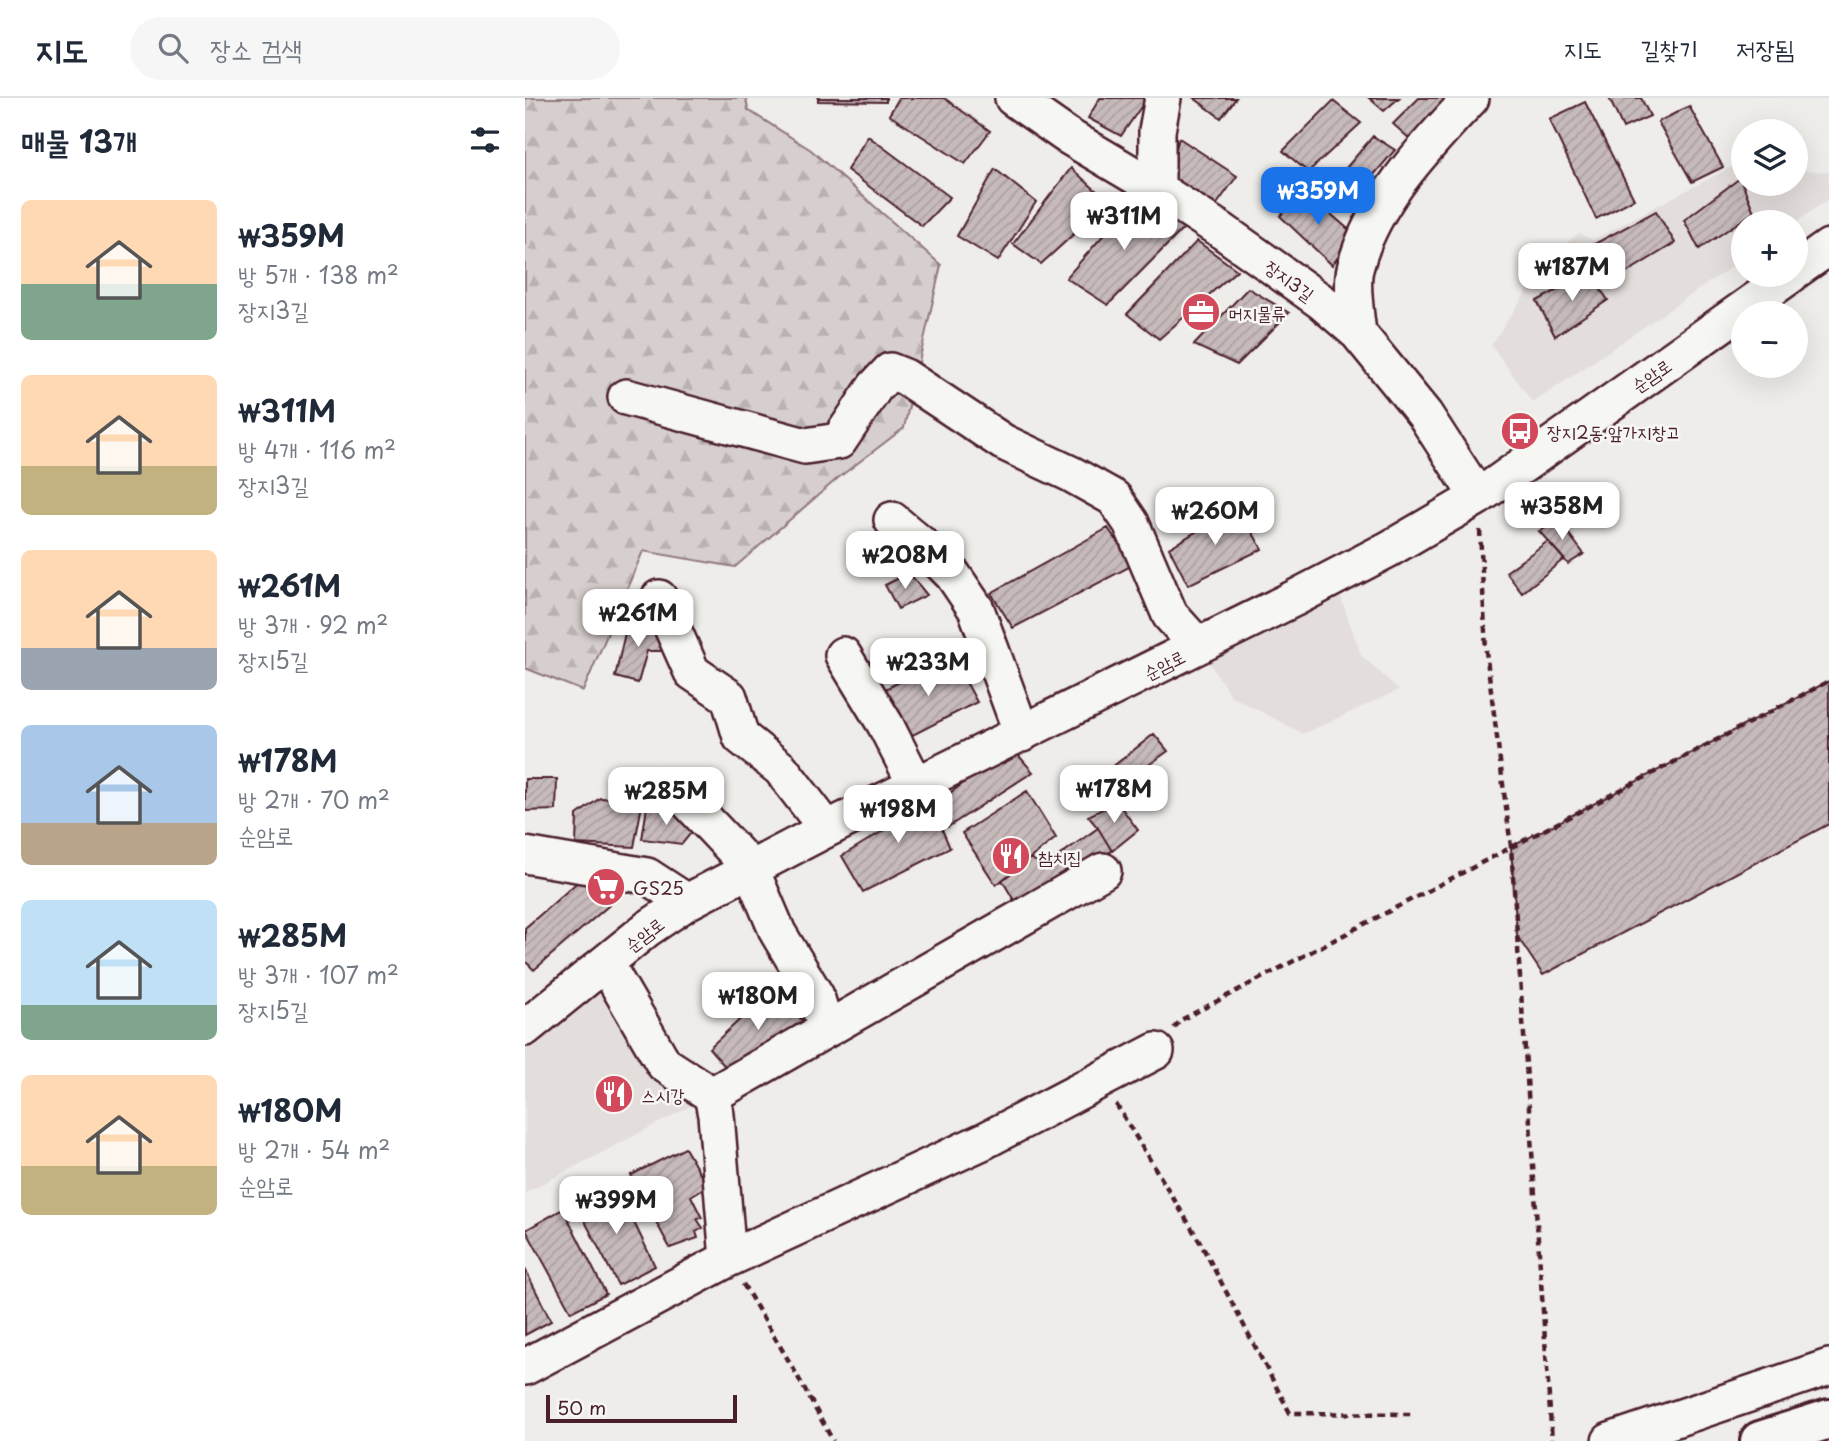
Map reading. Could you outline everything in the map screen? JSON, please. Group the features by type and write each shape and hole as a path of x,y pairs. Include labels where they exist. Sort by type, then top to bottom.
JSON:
{"highway":[{"path":"1760,1441 1829,1419"}],"street":[{"name":"장지3길","path":"1013,98 1066,135 1221,230 1322,303 1357,333 1425,415 1478,497"},
{"path":"1157,189 1157,131 1163,98"},
{"path":"1357,333 1354,271 1370,224 1427,145 1471,98"},
{"path":"1808,262 1829,247"},
{"name":"순암로","path":"525,1028 647,929 687,902 751,867 1389,549 1478,497 1774,287"},
{"path":"626,397 805,446 839,441 875,387 890,371 905,377 1003,442 1114,498 1131,523 1170,615 1198,646"},
{"path":"892,520 953,575 976,608 1022,734"},
{"path":"659,597 692,672 729,697 741,737 781,769 827,829"},
{"path":"843,655 885,724 916,785"},
{"path":"649,785 679,792 751,867 778,933 816,996 826,1029"},
{"path":"525,855 647,876 687,902"},
{"path":"712,1096 1103,871"},
{"path":"606,964 664,1065 712,1096 716,1115 728,1259"},
{"path":"525,1367 728,1259 984,1141 1156,1051"},
{"path":"1610,1441 1829,1367"}],"path":[{"path":"1478,497 1486,651 1511,847 1552,1441"},
{"path":"1156,1051 1181,1020 1829,681"},
{"path":"1101,1080 1200,1242 1290,1413 1411,1414"},
{"path":"728,1259 833,1441"}],"shaded area":[{"path":"1731,167 1731,196 1808,196 1808,171 1829,172 1829,199 1808,214 1808,210 1731,210 1731,267 1533,403 1491,345 1551,255 1579,233 1592,240"},
{"path":"1334,578 1361,655 1399,690 1303,734 1231,696 1198,646"},
{"path":"606,964 712,1095 525,1193 525,1031"}],"green space":[{"path":"525,98 746,98 748,110 811,150 941,265 904,428 838,478 735,567 643,551 583,691 525,668"}],"building":[{"path":"818,98 886,98 886,102 818,101"},
{"path":"899,98 944,98 990,131 965,164 889,115"},
{"path":"1100,98 1147,98 1121,136 1088,118"},
{"path":"1194,98 1236,98 1221,118"},
{"path":"1369,98 1399,98 1384,111"},
{"path":"1419,98 1457,98 1412,141 1393,124"},
{"path":"1609,98 1641,98 1650,116 1623,128"},
{"path":"1333,101 1361,123 1308,172 1283,151"},
{"path":"1585,102 1634,199 1596,219 1549,119"},
{"path":"1689,106 1723,167 1692,182 1658,122"},
{"path":"868,136 950,197 922,226 847,170"},
{"path":"1373,136 1395,150 1345,209 1324,194"},
{"path":"1179,138 1237,176 1215,207 1168,177"},
{"path":"1071,168 1109,202 1041,264 1013,244"},
{"path":"995,169 1036,202 998,261 957,236"},
{"path":"1731,185 1731,196 1747,196 1753,210 1731,210 1731,227 1699,249 1684,220"},
{"path":"1303,190 1355,235 1332,265 1280,216"},
{"path":"1134,200 1186,226 1108,305 1066,278"},
{"path":"1656,211 1675,243 1608,284 1583,250"},
{"path":"1197,241 1237,270 1159,339 1127,314"},
{"path":"1589,273 1608,300 1555,336 1537,301"},
{"path":"1248,288 1289,313 1237,365 1194,345"},
{"path":"1238,507 1262,549 1188,585 1169,548"},
{"path":"1559,521 1584,554 1568,564 1539,531"},
{"path":"1108,528 1133,565 1013,628 991,593"},
{"path":"1548,541 1564,559 1522,593 1506,572"},
{"path":"909,573 927,595 898,609 885,585"},
{"path":"639,621 659,628 666,651 647,651 638,683 615,677 627,624"},
{"path":"952,656 977,702 903,740 879,692"},
{"path":"1829,681 1829,824 1543,975 1517,936 1511,847"},
{"path":"1154,734 1168,751 1109,794 1106,799 1092,783"},
{"path":"1012,748 1033,772 948,827 932,806"},
{"path":"525,779 557,779 556,810 525,811"},
{"path":"1027,791 1056,838 996,885 962,833"},
{"path":"600,798 643,800 634,847 576,844 577,815"},
{"path":"929,799 950,848 863,892 842,856 894,824 892,802"},
{"path":"1117,802 1138,830 1112,851 1088,816"},
{"path":"647,807 672,810 695,828 682,844 642,839"},
{"path":"1098,828 1112,851 1015,902 1002,880 1031,858 1043,867"},
{"path":"589,872 622,894 534,970 525,961 525,928"},
{"path":"772,990 810,1028 729,1071 709,1048"},
{"path":"685,1148 707,1186 691,1196 702,1218 697,1219 703,1228 696,1232 698,1238 670,1248 631,1175"},
{"path":"617,1187 655,1266 618,1285 577,1206"},
{"path":"563,1209 606,1294 571,1312 526,1230"},
{"path":"525,1269 551,1321 525,1335"}],"place":[{"name":"머지물류","path":"1201,312"},
{"name":"장지2동.앞가지창고","path":"1520,431"},
{"name":"참치집","path":"1011,856"},
{"name":"GS25","path":"606,887"},
{"name":"스시강","path":"614,1094"}]}
